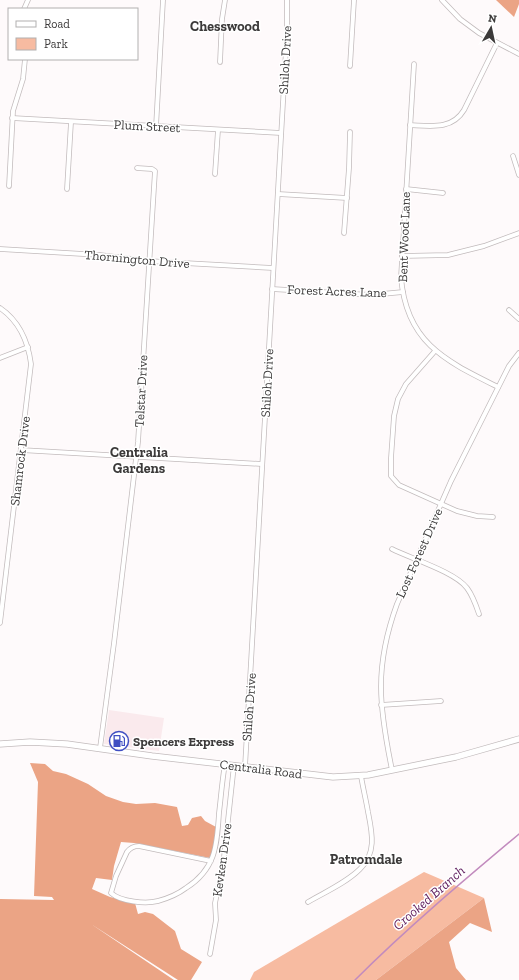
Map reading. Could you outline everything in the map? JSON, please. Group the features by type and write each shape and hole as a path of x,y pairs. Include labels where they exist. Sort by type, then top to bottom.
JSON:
{"main road":[{"name":"Centralia Road","path":"0,744 50,742 319,777 345,777 361,776 456,757 518,739"}],"street":[{"path":"156,126 164,0"},
{"path":"220,62 222,19 226,0"},
{"name":"Shiloh Drive","path":"245,767 278,194 287,0"},
{"path":"350,66 354,0"},
{"path":"442,0 469,26 519,54"},
{"path":"410,125 444,126 458,118 464,110 497,43"},
{"path":"9,186 12,118 23,79 25,60"},
{"name":"Bent Wood Lane","path":"414,64 401,277 405,303 413,322 435,351 456,366 498,387"},
{"name":"Plum Street","path":"12,118 281,133"},
{"path":"67,189 71,122"},
{"path":"215,174 218,130"},
{"path":"344,233 350,132"},
{"path":"513,156 519,174"},
{"name":"Telstar Drive","path":"100,748 114,643 141,402 148,261 155,171 152,169 137,168"},
{"path":"406,189 443,193"},
{"path":"278,194 347,198"},
{"path":"402,256 448,255 484,246 519,232"},
{"name":"Thornington Drive","path":"0,249 100,255 148,261 273,268"},
{"name":"Forest Acres Lane","path":"272,289 371,295 403,292"},
{"name":"Shamrock Drive","path":"0,308 21,331 28,347 31,364 0,623"},
{"path":"509,310 519,319"},
{"path":"0,358 28,347"},
{"path":"435,351 406,384 398,399 394,416 390,472 396,483 441,504 467,514 493,517"},
{"name":"Lost Forest Drive","path":"392,770 381,705 381,665 386,636 397,604 450,481 509,366 519,353"},
{"path":"21,450 262,464"},
{"path":"392,549 445,573 461,582 471,593 479,614"},
{"path":"381,705 441,701"},
{"path":"211,861 135,846 127,852 116,876 111,893 116,896 139,902 154,902 163,900 180,892 202,875 211,861 218,841 221,788 225,764"},
{"name":"Kevken Drive","path":"210,954 216,920 215,903 223,866 234,766"},
{"path":"308,902 356,873 365,864 371,853 372,833 361,776"}],"shaded area":[{"path":"496,0 519,0 514,17"},
{"path":"109,710 164,718 159,751 104,744"},
{"path":"30,763 45,764 53,771 66,774 88,784 106,796 123,802 136,804 155,803 177,807 182,826 188,825 192,818 201,816 205,821 216,827 214,847 210,858 134,843 121,842 114,866 112,880 96,878 92,889 110,897 135,903 138,914 145,912 153,914 175,931 181,949 202,962 191,980 178,980 91,924 174,980 0,980 0,899 54,900 52,897 34,896 38,782"},
{"path":"484,898 492,932 470,923 449,942 456,968 466,980 376,980"}],"green space":[{"path":"424,872 484,898 376,980 250,980 254,972"}],"waterway":[{"name":"Crooked Branch","path":"355,980 415,923 519,834"}],"place":[{"name":"Spencers Express","path":"119,741"}],"district":[{"name":"Chesswood","path":"225,26"},
{"name":"Centralia Gardens","path":"139,460"},
{"name":"Patromdale","path":"366,859"}]}
